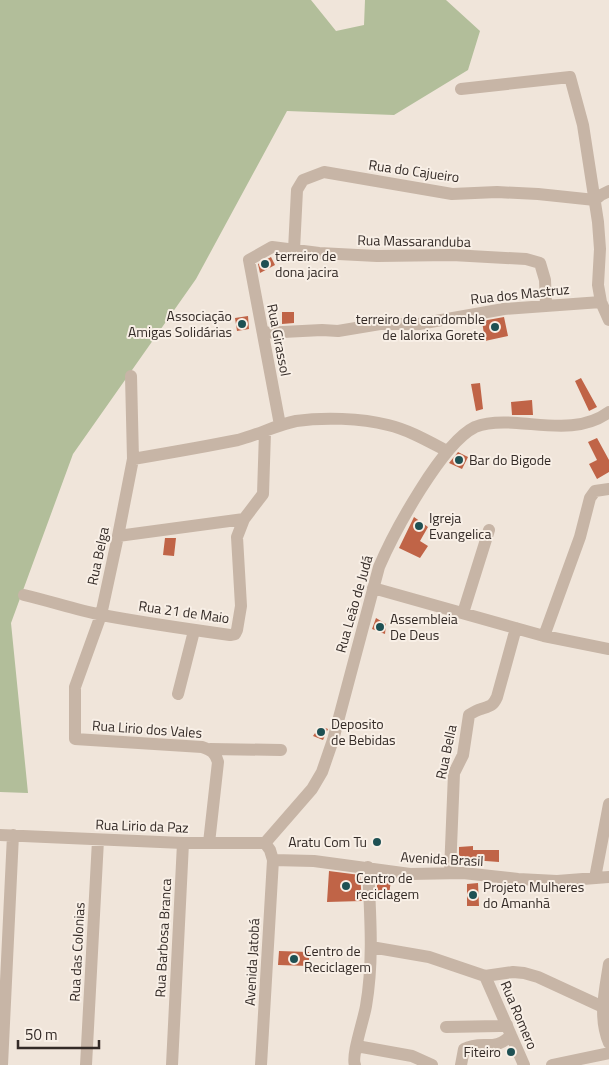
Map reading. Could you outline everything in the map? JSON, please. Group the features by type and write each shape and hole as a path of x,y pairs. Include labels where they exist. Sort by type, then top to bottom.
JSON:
{"street":[{"path":"461,89 570,77 583,125 595,200 600,249 598,285 601,302 609,320"},
{"name":"Rua do Cajueiro","path":"294,250 297,190 303,180 324,172 452,194 498,192 595,200"},
{"path":"595,200 609,191"},
{"name":"Rua Massaranduba","path":"249,260 272,246 319,253 367,256 452,255 526,259 540,263 545,280 546,306"},
{"name":"Rua Girassol","path":"249,260 280,425"},
{"name":"Rua dos Mastruz","path":"264,333 338,331 380,324 418,324 478,313 601,302"},
{"name":"Rua Belga","path":"75,739 75,687 101,615 133,459 131,376"},
{"name":"Rua Leão de Judá","path":"265,843 297,808 322,772 333,740 373,588 387,548 406,514 447,451 462,435 476,426 500,423 555,427 575,425 592,421 609,412"},
{"path":"133,459 239,439 265,432 280,425 322,419 387,424 447,451"},
{"path":"118,536 244,518 263,494 265,432"},
{"path":"544,636 580,537 590,498 595,491 609,489"},
{"name":"Rua 21 de Maio","path":"24,595 101,615 194,631 235,634 241,606 237,537 244,518"},
{"path":"463,613 489,530"},
{"path":"373,588 544,636 609,649"},
{"name":"Rua Bella","path":"450,872 454,774 463,755 469,715 480,709 488,709 498,697 516,628"},
{"path":"178,694 194,631"},
{"name":"Rua Lirio dos Vales","path":"75,739 210,749 215,754 218,762 208,843"},
{"path":"210,749 281,750"},
{"path":"595,878 609,804"},
{"path":"2,1065 6,835"},
{"name":"Rua Lirio da Paz","path":"6,835 183,843 265,843"},
{"name":"Rua das Colonias","path":"86,1065 98,840"},
{"name":"Rua Barbosa Branca","path":"172,1065 183,843"},
{"path":"265,843 270,850 273,860"},
{"name":"Avenida Brasil","path":"273,860 314,861 410,874 450,872 518,880 609,877"},
{"name":"Avenida Jatobá","path":"261,1065 273,860"},
{"path":"355,1065 353,1057 362,1028 369,989 371,947 368,868"},
{"path":"371,947 429,958 486,976 513,972 524,973 538,977 603,1006"},
{"path":"609,964 603,1006 603,1022 609,1043"},
{"name":"Rua Romero","path":"486,976 524,1065"},
{"path":"446,1027 499,1026 509,1030 503,1043 490,1046 471,1045 464,1049 461,1065"},
{"path":"357,1044 362,1047 412,1056 432,1065"},
{"path":"552,1065 609,1053"}],"green space":[{"path":"0,0 311,0 336,31 364,25 365,0 446,0 480,31 468,70 394,115 287,111 196,279 73,454 11,623 28,793 0,792"}],"building":[{"name":"terreiro de dona jacira","path":"271,257 275,265 260,273 258,264"},
{"path":"282,312 294,312 294,323 282,324"},
{"name":"Associação Amigas Solidárias","path":"248,316 249,329 237,331 235,318"},
{"name":"terreiro de candomble de Ialorixa Gorete","path":"504,317 508,336 485,341 482,321"},
{"path":"581,378 597,407 589,411 575,381"},
{"path":"480,383 483,409 476,411 471,384"},
{"path":"532,400 533,415 512,415 511,402"},
{"path":"597,438 609,460 609,472 597,479 589,464 597,460 588,442"},
{"name":"Bar do Bigode","path":"458,452 468,457 462,469 449,463"},
{"path":"414,517 428,527 420,541 428,546 420,558 399,548"},
{"path":"165,538 176,538 174,556 163,555"},
{"name":"Assembleia De Deus","path":"376,618 386,624 385,634 372,629"},
{"name":"Deposito de Bebidas","path":"320,726 328,729 323,740 313,736"},
{"path":"473,846 473,850 499,850 499,862 459,859 459,847"},
{"name":"Centro de reciclagem","path":"329,871 360,875 362,901 327,902"},
{"path":"377,878 391,880 389,895 377,894"},
{"name":"Projeto Mulheres do Amanhã","path":"478,883 479,906 467,906 467,884"},
{"name":"Centro de Reciclagem","path":"279,951 309,952 309,966 278,965"}],"place":[{"name":"terreiro de dona jacira","path":"265,264"},
{"name":"Associação Amigas Solidárias","path":"242,324"},
{"name":"terreiro de candomble de Ialorixa Gorete","path":"495,327"},
{"name":"Bar do Bigode","path":"459,460"},
{"name":"Igreja Evangelica","path":"419,526"},
{"name":"Assembleia De Deus","path":"380,627"},
{"name":"Deposito de Bebidas","path":"321,732"},
{"name":"Aratu Com Tu","path":"377,842"},
{"name":"Centro de reciclagem","path":"346,886"},
{"name":"Projeto Mulheres do Amanhã","path":"473,895"},
{"name":"Centro de Reciclagem","path":"294,959"},
{"name":"Fiteiro","path":"511,1052"}]}
